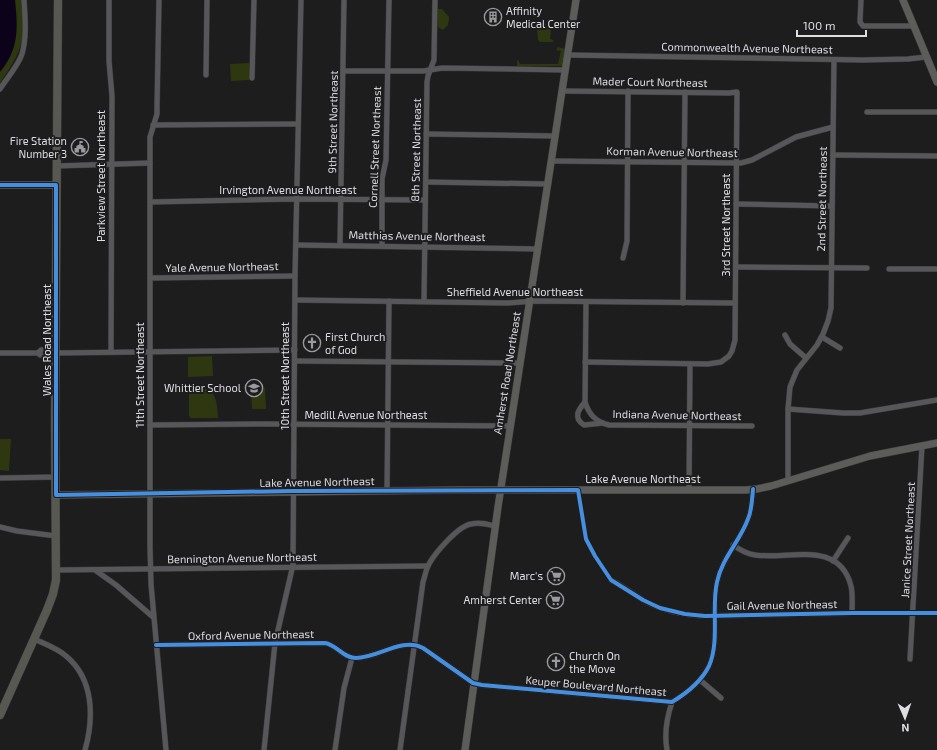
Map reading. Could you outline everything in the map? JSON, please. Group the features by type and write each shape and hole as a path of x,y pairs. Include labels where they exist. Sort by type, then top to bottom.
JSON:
{"main road":[{"name":"Wales Road Northeast","path":"0,714 53,594 56,570 56,166 58,0"}],"street":[{"path":"0,88 22,54 25,32 24,0"},
{"name":"Parkview Street Northeast","path":"109,0 109,61 112,96 111,352"},
{"name":"11th Street Northeast","path":"159,0 157,108 150,137 150,569 166,750"},
{"path":"206,75 207,0"},
{"path":"252,78 254,0"},
{"name":"10th Street Northeast","path":"264,750 275,643 293,567 295,276 300,0"},
{"name":"9th Street Northeast","path":"340,245 344,0"},
{"name":"Cornell Street Northeast","path":"382,246 382,173 386,160 389,0"},
{"name":"8th Street Northeast","path":"424,301 427,82 434,60 434,0"},
{"name":"Amherst Road Northeast","path":"464,750 500,490 576,0"},
{"path":"861,0 860,22 863,26 913,26"},
{"path":"904,0 913,26 937,82"},
{"name":"Commonwealth Avenue Northeast","path":"568,55 834,60 875,60 926,57"},
{"name":"2nd Street Northeast","path":"788,480 789,393 792,382 798,370 822,338 830,314 834,60"},
{"path":"344,71 424,71 442,68 566,70"},
{"name":"Mader Court Northeast","path":"562,91 737,92"},
{"path":"623,258 627,241 628,91"},
{"path":"683,303 684,92"},
{"name":"3rd Street Northeast","path":"585,362 716,363 724,360 732,350 735,334 737,92"},
{"path":"867,112 937,112"},
{"path":"153,125 298,124"},
{"name":"Korman Avenue Northeast","path":"552,160 736,163 752,160 796,137 833,127"},
{"path":"426,134 556,136"},
{"path":"833,155 937,156"},
{"path":"56,166 150,163"},
{"path":"426,182 548,184"},
{"path":"0,185 56,185"},
{"name":"Irvington Avenue Northeast","path":"150,202 296,199 426,200"},
{"path":"736,204 832,206"},
{"name":"Matthias Avenue Northeast","path":"296,245 538,248"},
{"path":"736,267 867,268"},
{"path":"889,269 937,269"},
{"name":"Yale Avenue Northeast","path":"150,278 295,276"},
{"name":"Sheffield Avenue Northeast","path":"295,300 490,303 530,301 735,303"},
{"path":"387,491 389,301"},
{"path":"585,402 586,302"},
{"path":"785,335 790,344 806,358"},
{"path":"822,338 840,348"},
{"path":"0,353 38,353 41,350 56,353 295,350"},
{"path":"295,361 520,363"},
{"path":"689,490 690,364"},
{"path":"788,409 860,413 937,400"},
{"name":"Indiana Avenue Northeast","path":"603,423 587,426 580,423 577,414 579,409 585,402 592,417 609,425 752,426"},
{"name":"Medill Avenue Northeast","path":"150,425 388,424 510,426"},
{"name":"Lake Avenue Northeast","path":"56,495 294,491 753,489 870,456 937,443"},
{"name":"Janice Street Northeast","path":"910,659 914,613 922,446"},
{"path":"0,478 56,477"},
{"name":"Keuper Boulevard Northeast","path":"474,682 482,685 672,702 700,680 707,670 711,660 714,641 716,588 719,573 750,516 753,489"},
{"path":"400,750 423,582 428,566 433,557 457,532 466,525 482,523 495,526"},
{"path":"0,527 17,531 56,536"},
{"path":"833,561 848,538"},
{"path":"733,546 743,552 756,555 813,554 823,556 833,561 841,568 850,583 852,593 852,613"},
{"name":"Bennington Avenue Northeast","path":"56,570 428,566"},
{"path":"95,570 116,584 154,617"},
{"name":"Gail Avenue Northeast","path":"611,580 643,600 660,608 685,614 714,616 937,613"},
{"path":"34,639 56,649 67,657 77,667 82,676 88,690 90,713 85,750"},
{"name":"Oxford Avenue Northeast","path":"156,645 275,643 329,644 333,645 352,658"},
{"path":"335,750 344,688 352,658 361,657 404,645 414,645 423,648 474,682"},
{"path":"700,680 721,698"},
{"path":"667,750 667,721 672,702"}],"green space":[{"path":"0,0 21,0 23,29 22,40 17,54 0,83"},
{"path":"438,9 442,9 449,17 448,25 443,30 438,26"},
{"path":"544,24 555,27 554,30 551,30 550,39 553,40 553,42 540,42 538,40 537,29 540,25"},
{"path":"558,47 565,49 562,66 517,66 518,60 520,64 558,64 561,51 556,50"},
{"path":"249,63 249,80 231,81 230,64"},
{"path":"212,356 213,376 188,377 188,357"},
{"path":"189,387 204,388 209,390 217,403 218,418 191,418 189,416"},
{"path":"251,388 265,388 266,409 252,409"},
{"path":"0,439 11,439 9,471 0,470"}],"shaded area":[{"path":"0,0 15,0 17,29 11,55 0,72"}],"cycle path":[{"path":"0,185 56,185 56,495 293,491 578,490 586,539 611,580 643,600 660,608 685,614 705,616 937,613"},
{"path":"156,645 325,643 333,646 347,656 356,658 373,655 398,646 415,645 423,648 473,683 482,685 672,702 693,687 706,672 709,666 714,646 715,592 719,573 745,527 751,508 753,489"}],"place":[{"name":"Affinity Medical Center","path":"493,17"},
{"name":"Fire Station Number 3","path":"80,147"},
{"name":"First Church of God","path":"312,343"},
{"name":"Whittier School","path":"254,388"},
{"name":"Marc's","path":"556,576"},
{"name":"Amherst Center","path":"555,600"},
{"name":"Church On the Move","path":"556,662"}]}
